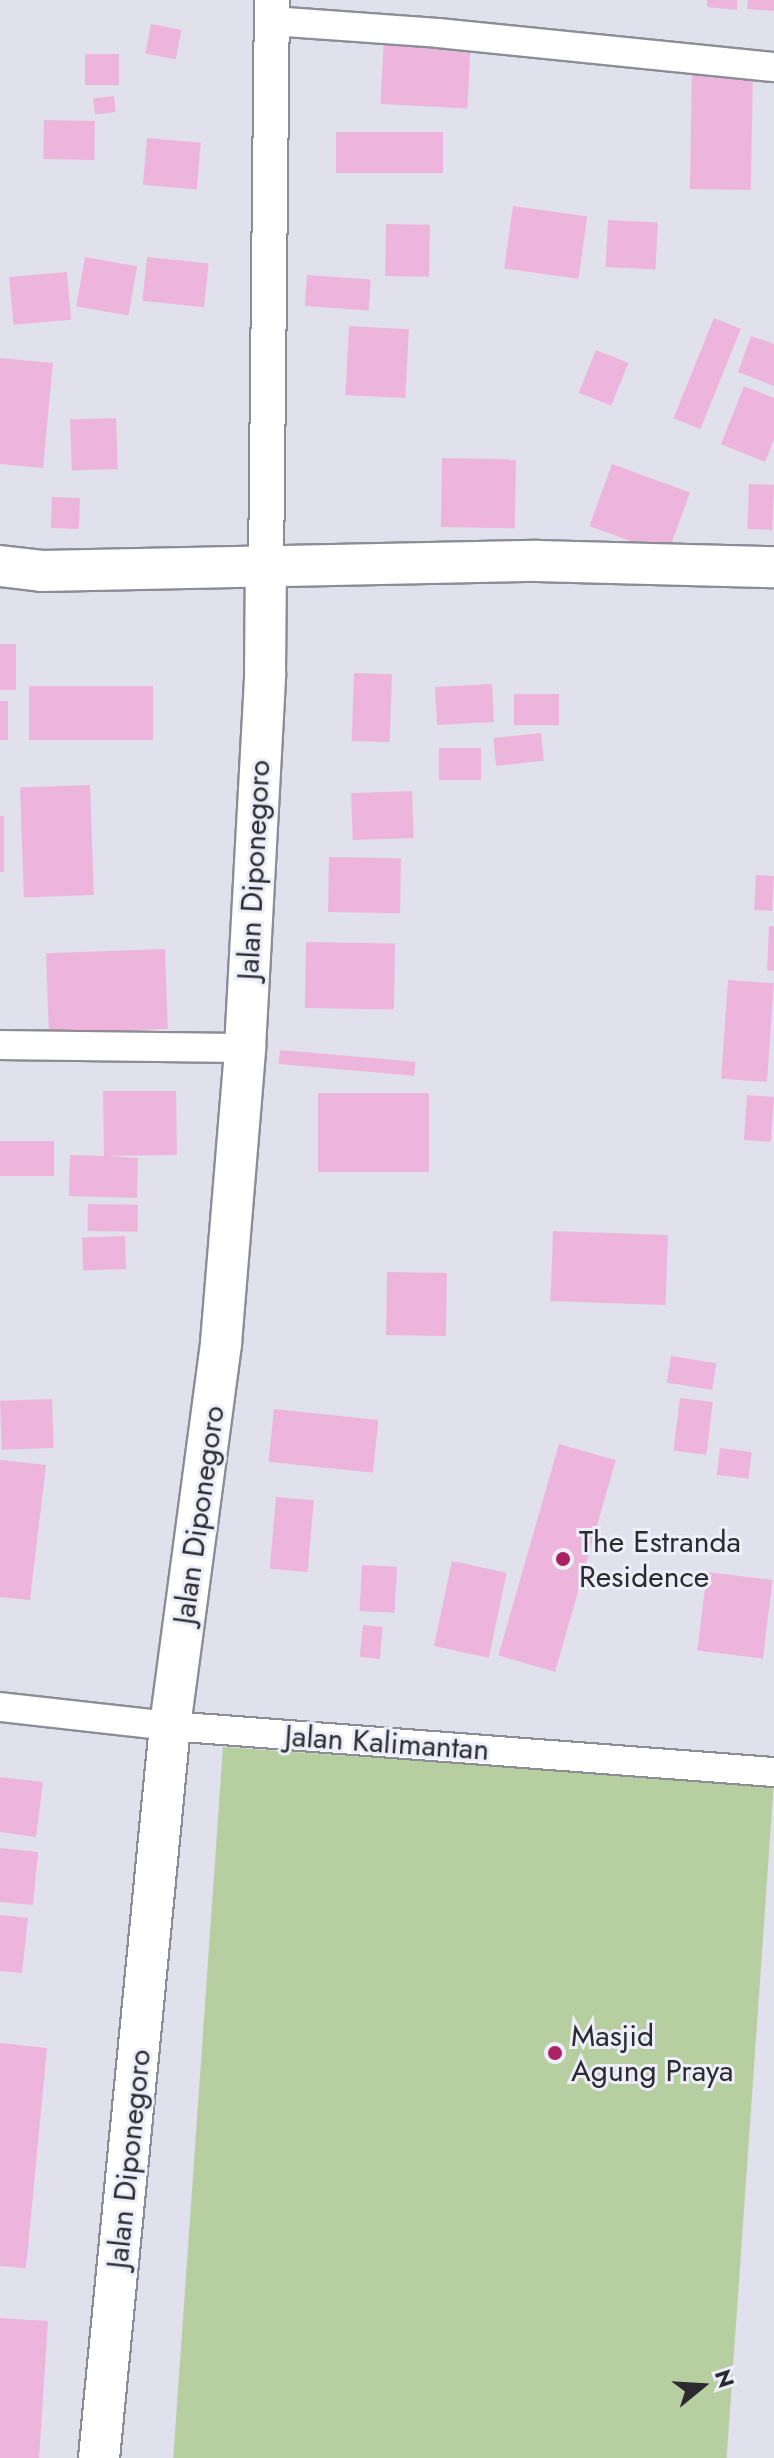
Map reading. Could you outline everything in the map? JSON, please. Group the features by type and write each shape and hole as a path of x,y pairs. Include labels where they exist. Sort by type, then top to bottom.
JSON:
{"main road":[{"path":"0,566 42,571 266,569 537,561 774,567"},
{"name":"Jalan Diponegoro","path":"99,2458 170,1726 221,1343 245,1048 265,674 266,569"}],"street":[{"path":"266,569 272,10 438,33 774,67"},
{"path":"0,1045 245,1048"},
{"name":"Jalan Kalimantan","path":"0,1707 170,1726 774,1772"}],"green space":[{"path":"223,1747 774,1786 727,2458 173,2458"}],"building":[{"path":"707,0 737,0 737,10 707,7"},
{"path":"748,0 774,0 774,11 747,9"},
{"path":"151,24 181,30 176,59 145,53"},
{"path":"384,36 471,41 467,108 380,104"},
{"path":"85,54 119,54 119,85 85,85"},
{"path":"692,66 753,67 751,190 690,189"},
{"path":"114,96 116,112 95,114 93,99"},
{"path":"44,120 95,121 94,160 43,159"},
{"path":"336,132 443,132 443,173 336,173"},
{"path":"147,138 201,143 197,190 143,185"},
{"path":"513,206 587,216 579,279 504,268"},
{"path":"608,220 658,223 655,270 606,267"},
{"path":"386,224 430,225 429,277 385,276"},
{"path":"85,257 137,266 129,315 76,306"},
{"path":"147,257 209,263 204,307 142,301"},
{"path":"67,272 71,320 13,325 9,277"},
{"path":"307,275 371,279 369,310 305,306"},
{"path":"714,318 741,329 700,429 674,418"},
{"path":"349,326 409,329 405,398 345,395"},
{"path":"751,336 774,344 774,386 738,372"},
{"path":"596,350 628,363 611,406 579,393"},
{"path":"0,358 53,363 43,468 0,464"},
{"path":"744,386 774,398 774,439 765,462 721,444"},
{"path":"116,418 118,469 72,471 70,420"},
{"path":"442,458 516,459 515,528 441,527"},
{"path":"612,464 690,492 667,554 589,526"},
{"path":"749,484 774,485 772,530 747,529"},
{"path":"52,497 80,498 79,529 51,528"},
{"path":"0,644 16,644 16,690 0,690"},
{"path":"354,673 392,674 390,742 352,741"},
{"path":"492,684 494,722 437,725 435,687"},
{"path":"29,686 153,686 153,740 29,740"},
{"path":"514,694 559,694 559,725 514,725"},
{"path":"0,701 8,701 8,740 0,740"},
{"path":"541,733 544,761 496,766 493,738"},
{"path":"439,748 481,748 481,780 439,780"},
{"path":"90,785 94,895 24,897 20,787"},
{"path":"412,791 414,838 353,840 351,793"},
{"path":"0,816 4,816 4,872 0,872"},
{"path":"329,857 401,858 400,913 328,912"},
{"path":"756,875 774,876 772,911 754,910"},
{"path":"769,926 774,926 774,971 767,970"},
{"path":"306,942 395,944 394,1010 305,1008"},
{"path":"165,949 168,1029 49,1033 46,953"},
{"path":"728,980 774,983 767,1082 721,1079"},
{"path":"280,1050 415,1062 414,1076 279,1064"},
{"path":"103,1091 176,1091 177,1155 107,1156 138,1158 137,1198 69,1196 70,1155 104,1156"},
{"path":"318,1093 429,1093 429,1172 318,1172"},
{"path":"747,1095 774,1097 771,1142 744,1140"},
{"path":"0,1141 54,1141 54,1176 0,1176"},
{"path":"88,1204 138,1205 138,1232 88,1231"},
{"path":"553,1231 668,1235 665,1305 551,1301"},
{"path":"125,1236 126,1269 83,1270 82,1238"},
{"path":"387,1272 447,1273 446,1336 386,1335"},
{"path":"671,1356 716,1363 712,1390 667,1383"},
{"path":"680,1398 713,1402 706,1455 674,1451"},
{"path":"52,1399 54,1448 2,1450 0,1401"},
{"path":"274,1409 378,1420 373,1473 268,1462"},
{"name":"The Estranda Residence","path":"559,1444 616,1460 555,1672 498,1655"},
{"path":"720,1448 752,1452 748,1479 717,1475"},
{"path":"0,1460 46,1465 30,1600 0,1597"},
{"path":"276,1497 314,1500 308,1572 270,1569"},
{"path":"452,1561 507,1573 489,1658 434,1646"},
{"path":"362,1565 397,1567 395,1613 360,1611"},
{"path":"707,1572 773,1580 763,1658 697,1650"},
{"path":"363,1625 383,1627 380,1659 360,1657"},
{"path":"0,1777 43,1782 36,1837 0,1832"},
{"path":"0,1848 38,1852 33,1905 0,1902"},
{"path":"0,1915 28,1918 22,1973 0,1971"},
{"path":"0,2043 47,2048 26,2268 0,2266"},
{"path":"0,2318 48,2321 39,2458 0,2458"}],"place":[{"name":"The Estranda Residence","path":"563,1559"},
{"name":"Masjid Agung Praya","path":"555,2053"}]}
